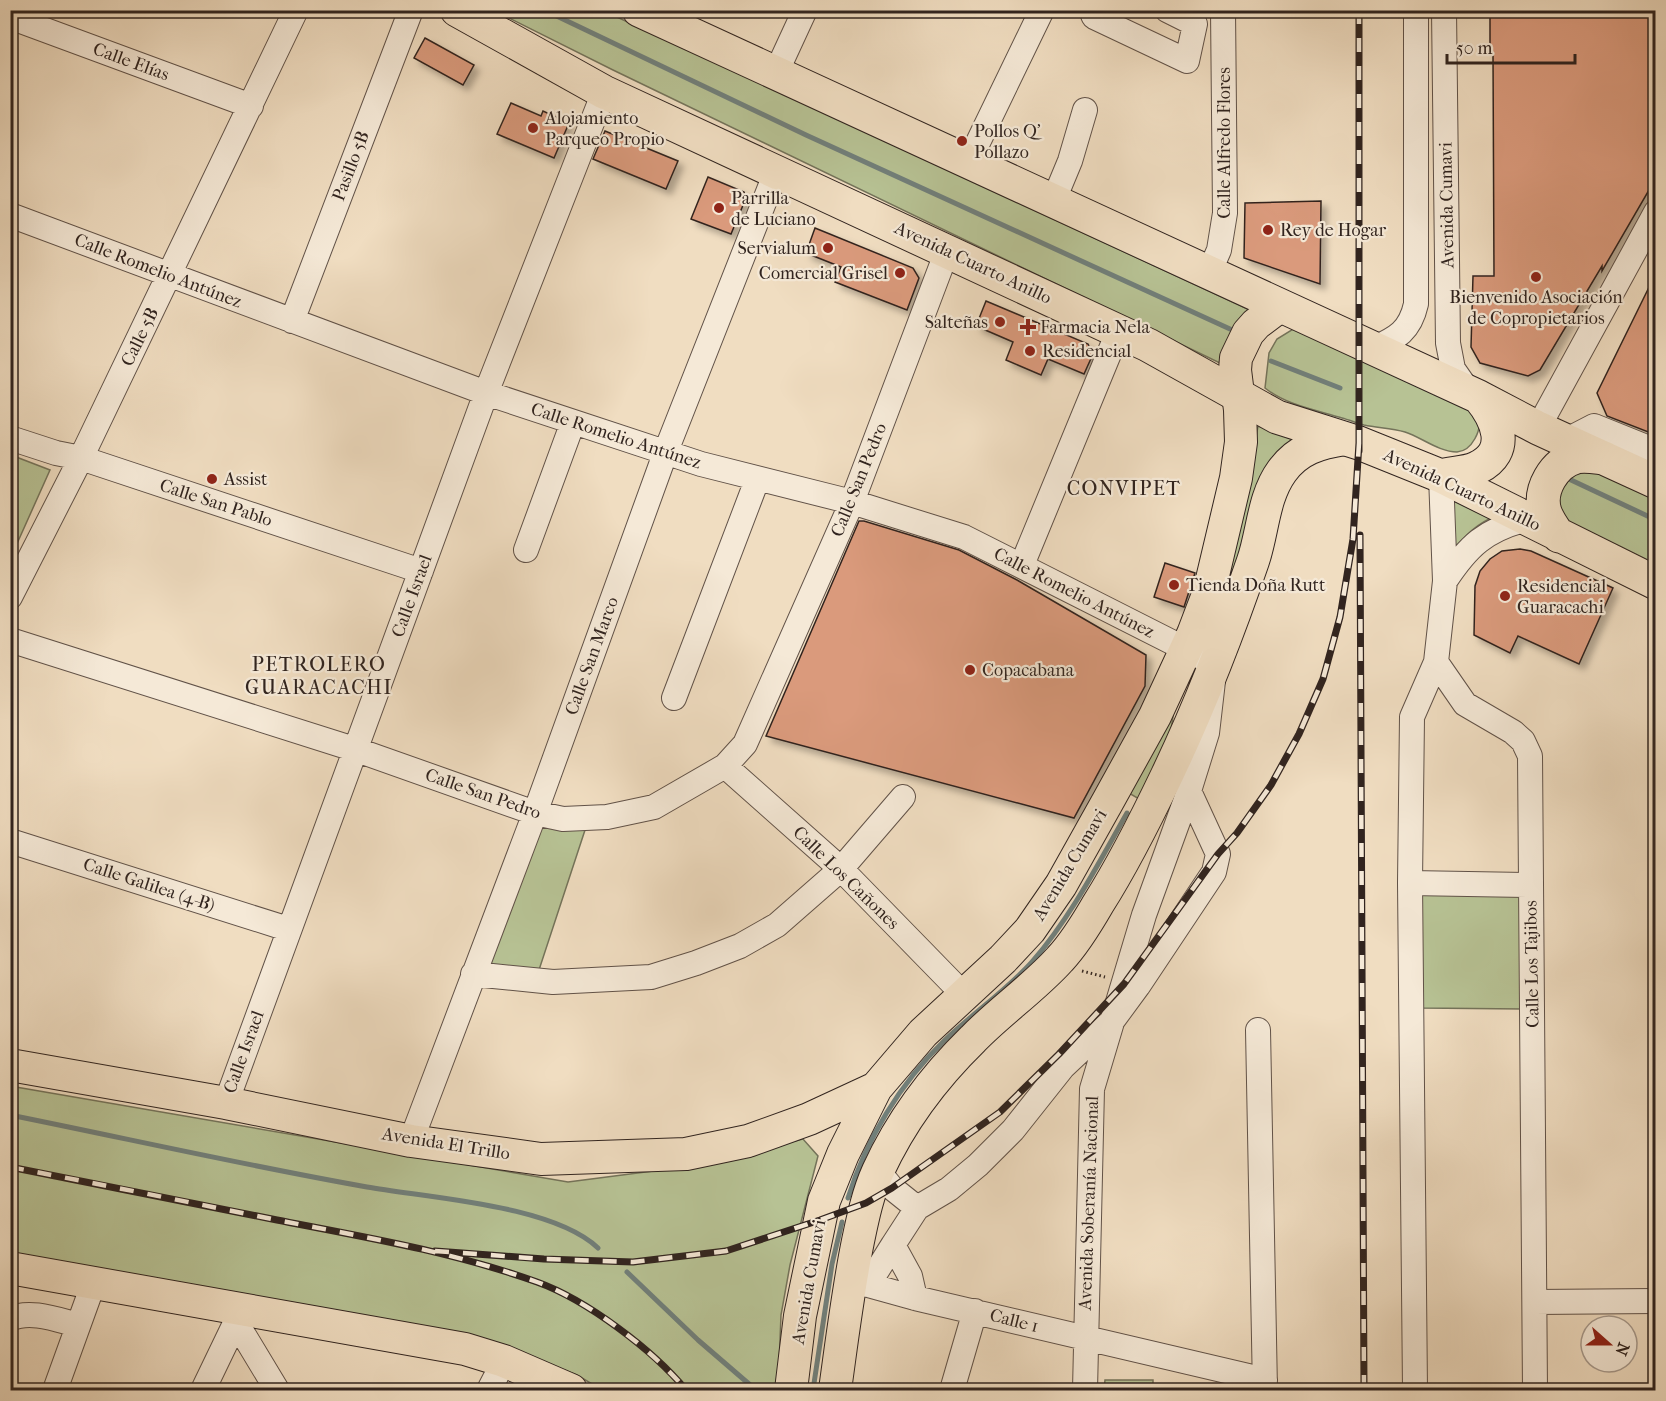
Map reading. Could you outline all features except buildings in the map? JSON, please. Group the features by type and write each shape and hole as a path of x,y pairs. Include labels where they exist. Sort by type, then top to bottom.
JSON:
{"highway":[{"name":"Avenida Cuarto Anillo","path":"457,10 604,92 1172,357 1277,417 1359,443 1441,476 1656,583"},
{"path":"639,10 775,75 1475,395 1656,482"},
{"path":"1441,476 1479,467 1491,457 1495,450 1498,440 1497,423 1475,395"},
{"path":"1559,536 1550,523 1543,504 1544,491 1549,479 1556,470 1574,458 1585,456 1604,458"}],"main road":[{"name":"Avenida Cumavi","path":"791,1390 802,1305 824,1201 843,1154 876,1089 923,1033 1003,959 1030,930 1061,885 1108,801 1155,716 1185,651 1209,592 1236,478 1241,442 1236,358 1240,345 1256,324 1280,306"},
{"path":"835,1390 859,1283 866,1203 878,1171 904,1121 932,1083 972,1039 1054,964 1088,921 1119,871 1142,825 1178,784 1190,726 1254,557 1275,482 1287,465 1302,451 1326,442 1345,439"},
{"path":"1108,801 1120,801 1131,806 1138,814 1142,825"},
{"name":"Avenida El Trillo","path":"10,1065 226,1103 411,1141 541,1159 686,1154 748,1141 809,1119 876,1089"},
{"path":"10,1268 94,1282 239,1316 465,1349 504,1361 571,1390"}],"street":[{"name":"Calle 5B","path":"10,597 81,458 296,10"},
{"name":"Pasillo 5B","path":"292,321 411,10"},
{"path":"775,75 805,10"},
{"path":"968,163 1042,10"},
{"path":"1094,10 1095,17 1185,62 1188,60 1192,45 1195,24 1167,10"},
{"name":"Calle Alfredo Flores","path":"1209,273 1219,250 1225,213 1223,10"},
{"name":"Avenida Cumavi","path":"1373,349 1400,335 1406,328 1414,312 1417,292 1414,162 1416,10"},
{"name":"Avenida Cumavi","path":"1444,10 1448,343 1453,369 1459,380 1475,395"},
{"name":"Calle Elías","path":"10,17 250,106"},
{"path":"1192,45 1224,58"},
{"name":"Calle Israel","path":"226,1103 486,393 604,92"},
{"path":"1053,202 1070,161 1085,110"},
{"path":"1414,162 1418,167 1430,172 1443,167 1446,161"},
{"name":"Calle San Marco","path":"411,1141 535,813 666,451 776,172"},
{"path":"1553,434 1625,266 1656,212"},
{"name":"Calle Romelio Antúnez","path":"10,215 486,393 701,464 757,480 852,502 964,537 1185,651 1215,664"},
{"path":"1625,266 1656,237"},
{"name":"Calle San Pedro","path":"10,640 357,750 535,813 563,819 607,817 654,807 725,766 745,744 852,502 947,251"},
{"path":"1022,565 1118,332"},
{"path":"526,550 573,422"},
{"path":"1553,434 1594,426 1656,451"},
{"name":"Calle San Pablo","path":"10,438 56,453 81,458 421,571"},
{"path":"1415,1390 1410,884 1412,717 1436,662 1444,581 1441,476"},
{"path":"674,698 757,480"},
{"path":"1444,581 1460,557 1474,544 1498,528 1527,519"},
{"name":"Calle Los Tajibos","path":"1436,662 1465,704 1513,732 1523,741 1530,756 1535,1390"},
{"name":"Calle Los Cañones","path":"725,766 841,869 963,994"},
{"path":"859,1283 893,1245 917,1208 949,1189 978,1165 1013,1130 1063,1067 1113,1020 1214,872 1218,854 1178,784"},
{"name":"Avenida Soberanía Nacional","path":"1085,1390 1092,1089 1144,915 1178,784"},
{"path":"473,974 553,982 651,977 740,946 777,925 841,869 903,797"},
{"name":"Calle Galilea (4-B)","path":"10,841 288,929"},
{"path":"1410,884 1530,885"},
{"path":"1258,1030 1265,1385"},
{"path":"878,1171 892,1188 917,1208"},
{"path":"893,1245 910,1276 915,1298"},
{"path":"55,1390 94,1282"},
{"name":"Calle 1","path":"859,1283 1265,1385"},
{"path":"1535,1302 1656,1301"},
{"path":"952,1390 975,1311"},
{"path":"10,1319 18,1315 36,1316 78,1325"},
{"path":"203,1390 239,1316"},
{"path":"239,1316 277,1390"},
{"path":"489,1390 504,1361"}],"path":[{"path":"1054,964 1090,972 1124,984"}],"green space":[{"path":"495,11 604,11 1252,311 1224,365"},
{"path":"1298,326 1473,409 1478,415 1479,427 1472,444 1462,451 1450,451 1405,432 1364,425 1302,406 1273,394 1265,388 1269,353 1277,339"},
{"path":"1258,426 1301,443 1214,618 1249,477"},
{"path":"11,455 50,470 11,557"},
{"path":"1599,466 1655,493 1655,567 1558,517 1555,493 1574,468"},
{"path":"1451,492 1500,514 1472,531 1449,555"},
{"path":"1174,710 1166,762 1146,803 1127,792"},
{"path":"587,824 538,973 490,966 534,833 543,826"},
{"path":"1422,889 1524,890 1523,1009 1421,1008"},
{"path":"10,1086 568,1182 692,1166 803,1139 818,1156 790,1265 781,1315 778,1390 602,1390 577,1375 504,1347 11,1261"},
{"path":"1105,1380 1153,1380 1153,1390 1104,1390"}],"waterway":[{"path":"544,10 806,135 1230,329"},
{"path":"1271,361 1340,388"},
{"path":"1571,480 1656,520"},
{"path":"848,1198 864,1155 899,1094 928,1057 1012,982 1046,945 1083,890 1127,813"},
{"path":"10,1115 322,1179 521,1213 578,1233 598,1248"},
{"path":"813,1390 832,1264 842,1222"},
{"path":"627,1272 698,1340 756,1390"}],"railway":[{"path":"1359,10 1359,451"},
{"path":"435,1251 544,1259 633,1262 726,1251 866,1203 892,1188 1000,1112 1059,1054 1124,984 1271,785 1299,734 1323,679 1340,617 1353,539 1359,443"},
{"path":"1360,535 1364,1390"},
{"path":"10,1167 376,1239 505,1271 556,1290 597,1314 638,1343 686,1390"}],"place":[{"name":"Alojamiento Parqueo Propio","path":"533,128"},
{"name":"Pollos Q' Pollazo","path":"962,141"},
{"name":"Parrilla de Luciano","path":"719,208"},
{"name":"Rey de Hogar","path":"1268,230"},
{"name":"Servialum","path":"828,248"},
{"name":"Comercial Grisel","path":"900,273"},
{"name":"Bienvenido Asociación de Copropietarios","path":"1536,277"},
{"name":"Salteñas","path":"1000,322"},
{"name":"Farmacia Nela","path":"1028,327"},
{"name":"Residencial","path":"1030,351"},
{"name":"Assist","path":"212,479"},
{"name":"Tienda Doña Rutt","path":"1174,585"},
{"name":"Residencial Guaracachi","path":"1505,596"},
{"name":"Copacabana","path":"970,670"}],"district":[{"name":"CONVIPET","path":"1124,488"},
{"name":"PETROLERO GUARACACHI","path":"319,676"}]}
